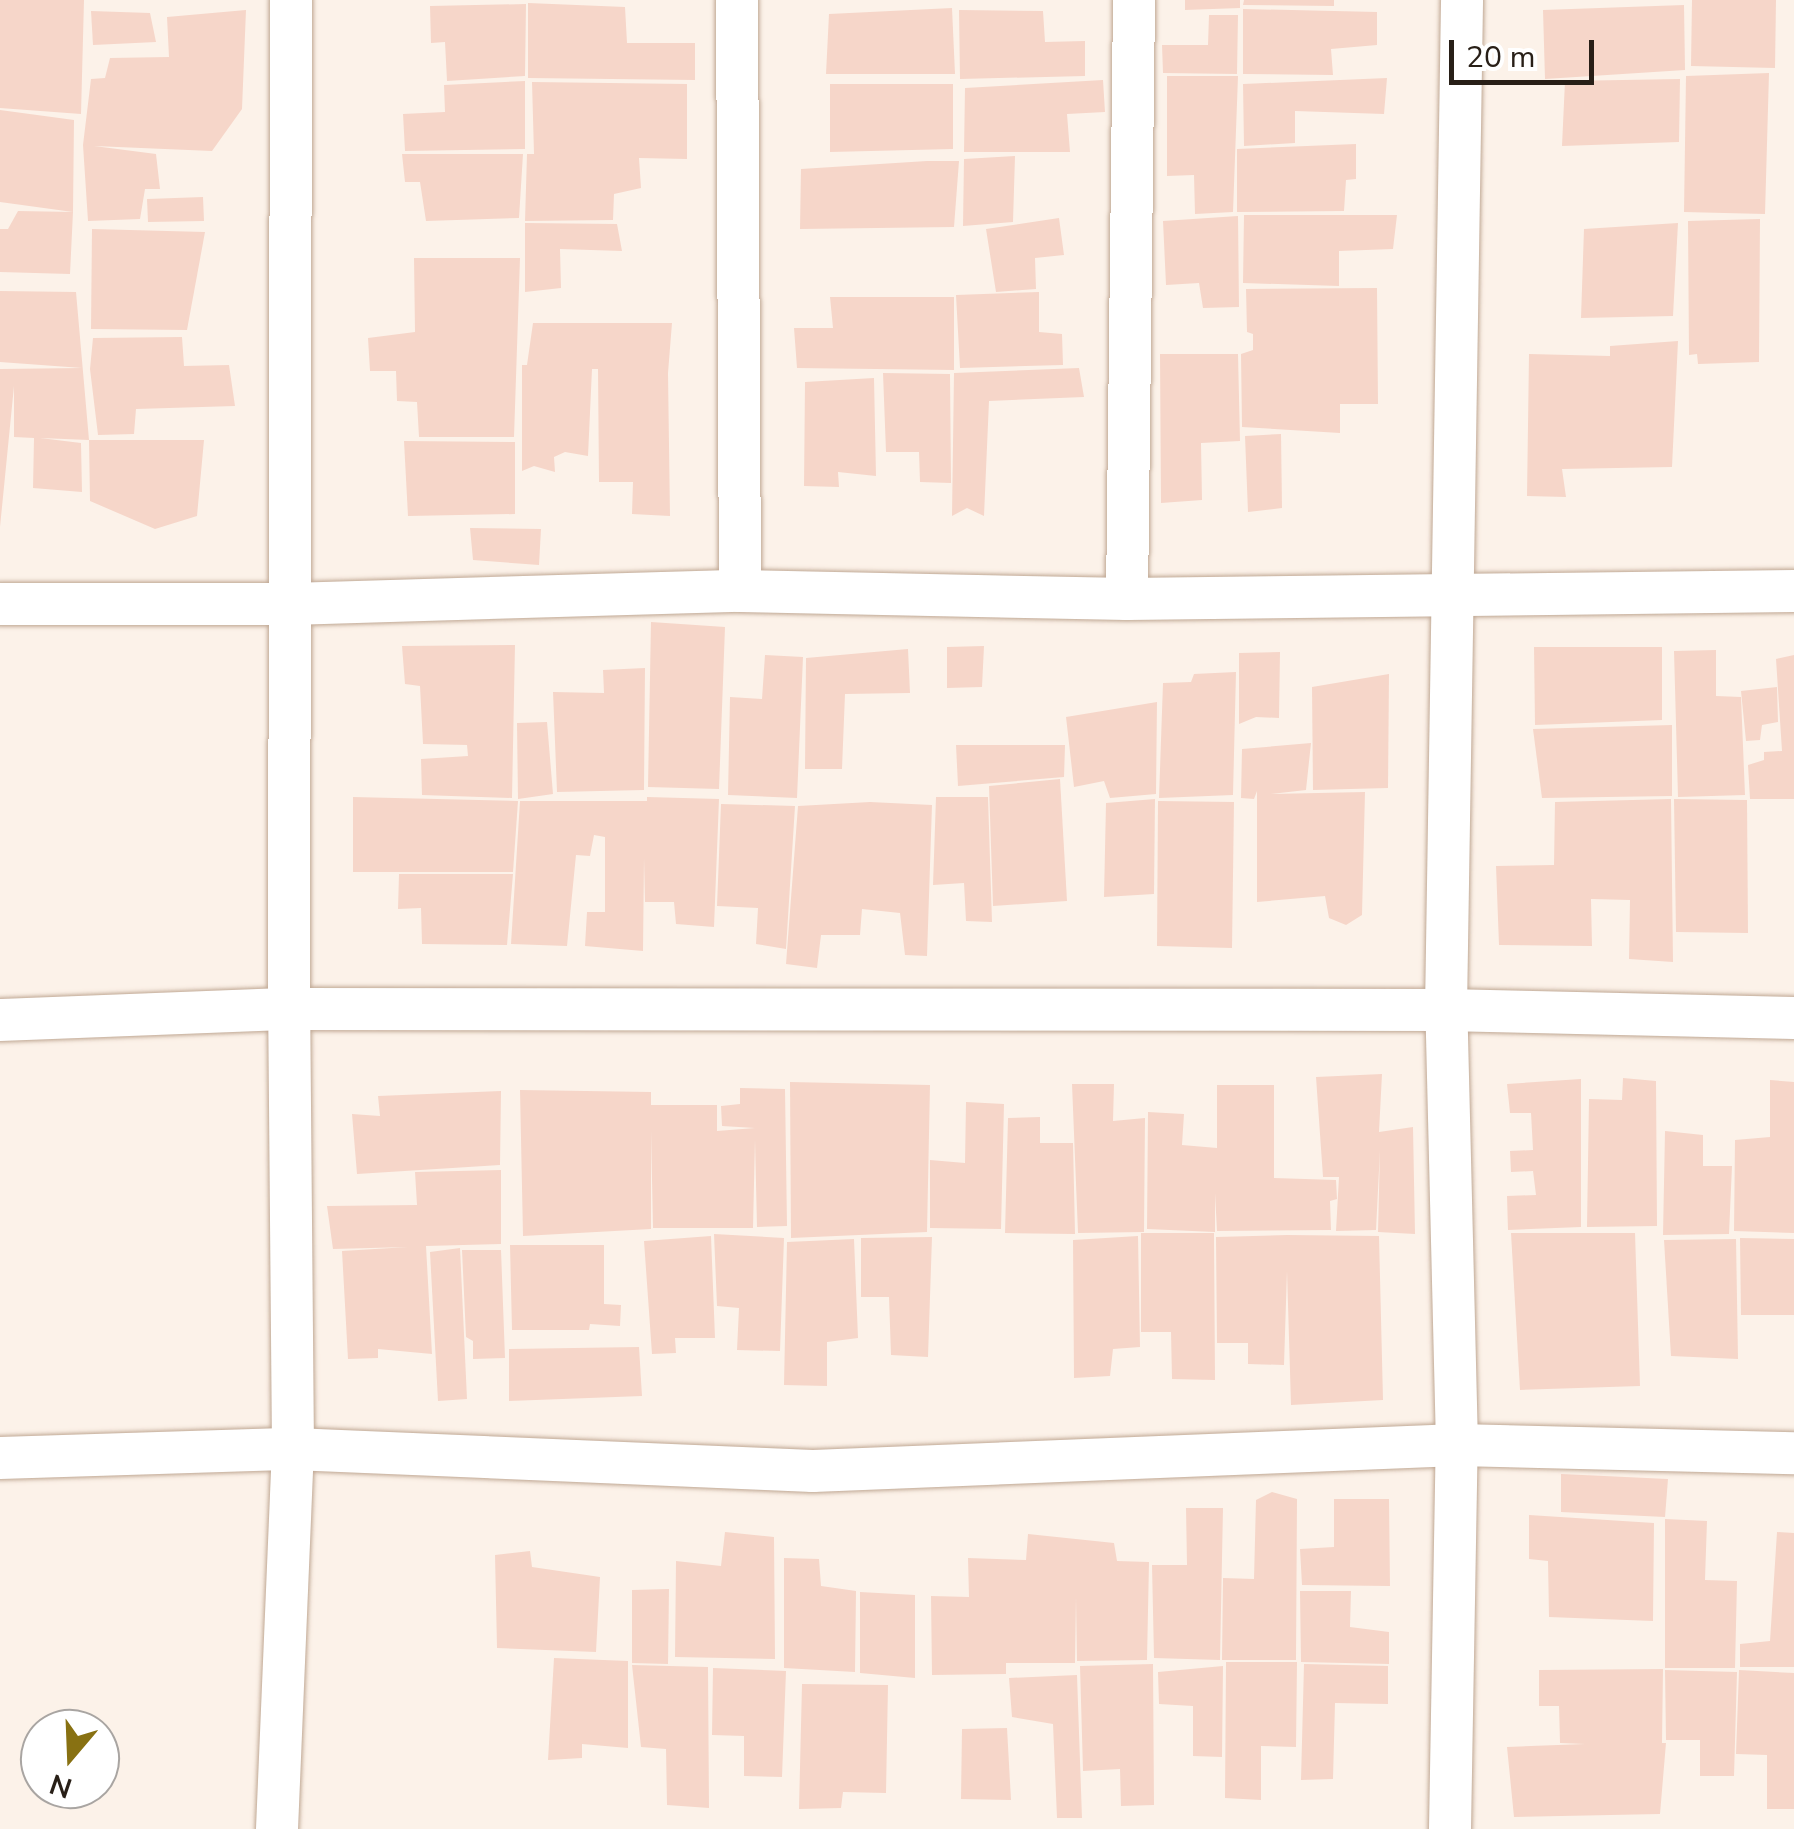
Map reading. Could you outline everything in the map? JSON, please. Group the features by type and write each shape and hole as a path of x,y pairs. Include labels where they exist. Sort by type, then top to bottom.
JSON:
{"street":[{"path":"276,1829 293,1450 289,1009 292,0"},
{"path":"737,0 740,592"},
{"path":"1127,600 1134,0"},
{"path":"1450,1829 1457,1445 1446,1010 1462,0"},
{"path":"0,604 290,604 740,592 1127,600 1794,591"},
{"path":"0,1020 289,1009 1446,1010 1794,1018"},
{"path":"0,1458 293,1450 814,1472 1457,1445 1794,1453"}],"building":[{"path":"0,0 84,0 81,114 0,108"},
{"path":"1185,0 1240,0 1240,8 1185,10"},
{"path":"1244,0 1334,0 1334,6 1243,5"},
{"path":"1692,0 1776,0 1775,68 1691,66"},
{"path":"528,3 625,7 627,43 695,43 695,80 528,78"},
{"path":"526,4 525,76 447,81 445,42 431,43 430,6"},
{"path":"1684,5 1685,70 1545,79 1543,10"},
{"path":"952,8 955,74 826,74 829,14"},
{"path":"1243,9 1377,12 1377,45 1331,49 1333,75 1243,74"},
{"path":"246,10 242,109 212,151 94,146 156,154 160,189 145,189 140,219 88,221 83,145 91,79 105,78 110,58 169,57 167,17"},
{"path":"959,10 1043,11 1045,42 1085,41 1085,76 960,79"},
{"path":"91,11 150,13 156,42 93,45"},
{"path":"1209,15 1238,15 1237,74 1163,73 1162,45 1208,45"},
{"path":"1769,73 1765,214 1684,212 1686,76"},
{"path":"1167,76 1238,76 1233,212 1195,214 1194,175 1167,176"},
{"path":"1387,78 1384,114 1295,111 1295,143 1244,146 1243,84"},
{"path":"1680,79 1679,142 1562,146 1565,81"},
{"path":"1103,80 1105,112 1067,114 1070,152 964,152 965,88"},
{"path":"525,81 525,149 405,151 403,114 445,112 444,85"},
{"path":"532,82 687,84 687,159 639,158 641,188 614,194 613,220 525,221 527,154 534,154"},
{"path":"830,84 953,84 953,149 830,152"},
{"path":"0,110 74,120 73,212 0,202"},
{"path":"1356,144 1356,179 1346,180 1344,211 1237,212 1237,149"},
{"path":"402,154 523,154 519,218 426,221 420,182 405,182"},
{"path":"1015,156 1013,222 963,226 964,159"},
{"path":"959,161 954,227 800,229 801,169"},
{"path":"203,197 204,221 148,222 147,199"},
{"path":"18,211 73,212 70,274 0,272 0,229 8,229"},
{"path":"1244,215 1397,215 1393,249 1339,251 1339,286 1243,283"},
{"path":"1238,216 1239,307 1203,308 1199,283 1166,285 1163,221"},
{"path":"1059,218 1064,255 1035,258 1036,289 996,292 986,229"},
{"path":"1760,219 1759,362 1698,364 1697,354 1689,355 1688,221"},
{"path":"525,223 617,224 622,251 560,249 561,288 525,292"},
{"path":"1678,223 1673,316 1581,318 1584,229"},
{"path":"92,229 205,232 187,330 91,329"},
{"path":"414,258 520,258 514,437 419,437 417,402 397,401 396,371 370,371 368,338 415,332"},
{"path":"1377,288 1378,404 1340,404 1340,433 1242,427 1241,354 1253,350 1253,334 1247,332 1246,289"},
{"path":"0,291 76,292 89,440 40,438 81,443 82,492 33,488 34,438 14,437 14,386 0,527 0,369 82,368 0,362"},
{"path":"1039,292 1039,332 1062,334 1063,365 960,368 956,295"},
{"path":"830,297 954,297 954,370 797,368 794,328 833,328"},
{"path":"533,323 672,323 668,373 670,516 632,514 633,482 599,482 598,369 592,369 588,456 565,452 554,457 555,472 534,466 522,471 522,365 527,365"},
{"path":"182,337 184,366 229,365 235,406 136,409 134,434 98,435 90,369 93,338"},
{"path":"1678,341 1672,467 1562,469 1566,497 1527,496 1529,354 1610,356 1610,346"},
{"path":"1160,354 1238,354 1240,441 1201,443 1202,500 1161,503"},
{"path":"1079,368 1084,397 989,401 984,516 967,508 952,516 954,373"},
{"path":"883,373 950,374 951,483 920,482 919,452 886,452"},
{"path":"874,378 876,476 838,472 839,487 804,486 805,382"},
{"path":"1281,434 1282,508 1248,512 1245,436"},
{"path":"89,440 204,440 197,516 155,529 90,501"},
{"path":"404,441 515,442 515,514 408,516"},
{"path":"470,528 541,529 539,565 473,560"},
{"path":"651,622 725,627 719,789 648,787"},
{"path":"515,645 512,798 422,795 421,759 468,756 467,745 423,744 420,686 405,684 402,646"},
{"path":"984,646 982,687 947,688 947,647"},
{"path":"1534,647 1662,647 1662,720 1535,725"},
{"path":"908,649 910,693 845,694 842,769 805,769 806,658"},
{"path":"1716,650 1716,696 1741,697 1745,795 1678,797 1674,651"},
{"path":"1280,652 1279,718 1256,717 1239,724 1239,653"},
{"path":"765,655 803,657 797,798 728,795 730,697 762,699"},
{"path":"1794,655 1794,799 1750,799 1748,765 1764,760 1764,752 1782,751 1776,659"},
{"path":"645,668 644,790 557,792 553,692 604,693 603,670"},
{"path":"1236,672 1233,795 1159,798 1163,683 1191,682 1194,674"},
{"path":"1389,674 1388,788 1313,790 1312,687"},
{"path":"1777,687 1778,722 1762,725 1760,740 1746,741 1741,691"},
{"path":"1157,702 1156,794 1110,798 1104,781 1074,787 1066,717"},
{"path":"547,722 553,794 518,799 517,723"},
{"path":"1672,725 1672,796 1542,798 1533,729"},
{"path":"1311,743 1306,790 1271,794 1365,792 1362,915 1346,925 1329,918 1325,896 1257,902 1257,791 1254,799 1241,798 1242,749"},
{"path":"956,745 1065,745 1064,777 958,786"},
{"path":"1060,779 1067,901 993,906 989,786"},
{"path":"353,797 518,801 513,872 353,872"},
{"path":"647,797 719,799 714,927 676,924 674,902 645,902 644,858 643,951 585,946 587,912 605,912 605,837 594,835 590,856 576,855 567,946 511,944 520,801 647,801"},
{"path":"936,797 988,797 992,922 966,921 964,883 933,885"},
{"path":"1155,799 1154,894 1104,897 1106,803"},
{"path":"1671,799 1673,962 1629,959 1630,900 1591,899 1592,946 1499,945 1496,866 1554,865 1555,802"},
{"path":"1674,799 1747,800 1748,933 1676,932"},
{"path":"1158,801 1234,802 1232,948 1157,946"},
{"path":"870,802 932,805 927,956 905,955 900,913 862,909 860,935 821,935 817,968 786,964 798,806"},
{"path":"721,804 795,806 786,949 756,944 758,908 717,906"},
{"path":"399,874 513,874 507,945 422,944 421,908 398,909"},
{"path":"1382,1074 1379,1132 1413,1127 1415,1234 1378,1232 1380,1150 1376,1230 1336,1231 1339,1177 1323,1177 1316,1077"},
{"path":"1623,1078 1656,1081 1657,1226 1587,1227 1589,1099 1622,1100"},
{"path":"1581,1079 1581,1227 1508,1230 1507,1196 1536,1195 1533,1171 1511,1172 1510,1151 1533,1150 1531,1113 1510,1113 1507,1084"},
{"path":"1770,1080 1794,1082 1794,1233 1734,1231 1735,1140 1770,1137"},
{"path":"790,1082 930,1085 927,1232 791,1238"},
{"path":"1072,1084 1114,1084 1113,1121 1145,1118 1144,1232 1078,1233"},
{"path":"1217,1085 1274,1085 1274,1178 1336,1180 1337,1199 1330,1201 1331,1230 1217,1231 1215,1193 1215,1232 1147,1229 1148,1112 1184,1114 1182,1145 1217,1148"},
{"path":"740,1088 785,1089 787,1226 757,1227 755,1140 753,1228 653,1228 651,1131 651,1229 523,1236 520,1090 651,1092 651,1105 717,1105 717,1131 755,1128 722,1126 721,1106 740,1104"},
{"path":"501,1091 500,1165 357,1174 352,1114 380,1116 378,1096"},
{"path":"966,1102 1004,1104 1001,1229 930,1228 930,1160 965,1163"},
{"path":"1040,1117 1040,1143 1073,1143 1075,1234 1005,1233 1008,1118"},
{"path":"1665,1131 1703,1135 1703,1166 1732,1166 1729,1234 1663,1235"},
{"path":"501,1170 501,1244 426,1246 432,1354 378,1349 378,1358 348,1359 342,1251 408,1247 333,1249 327,1206 417,1205 415,1172"},
{"path":"1141,1233 1214,1233 1215,1380 1172,1379 1171,1332 1141,1332"},
{"path":"1511,1233 1635,1233 1640,1386 1520,1390"},
{"path":"714,1234 784,1238 780,1351 737,1350 739,1308 717,1306"},
{"path":"711,1236 715,1338 675,1338 676,1353 652,1354 644,1241"},
{"path":"1138,1236 1140,1347 1113,1349 1110,1376 1074,1378 1073,1240"},
{"path":"1379,1236 1383,1400 1291,1405 1287,1271 1284,1365 1248,1364 1248,1343 1217,1343 1216,1237"},
{"path":"932,1237 928,1357 891,1355 889,1297 861,1297 861,1238"},
{"path":"1740,1238 1794,1239 1794,1315 1741,1315"},
{"path":"854,1239 858,1338 827,1342 827,1386 784,1385 787,1242"},
{"path":"1736,1239 1738,1359 1671,1356 1664,1240"},
{"path":"510,1245 604,1245 604,1304 621,1305 620,1326 590,1324 589,1330 512,1330"},
{"path":"460,1248 467,1399 438,1401 430,1252"},
{"path":"462,1250 501,1250 505,1358 473,1359 473,1341 466,1337"},
{"path":"639,1347 642,1396 509,1401 509,1349"},
{"path":"1561,1474 1668,1479 1665,1517 1561,1512"},
{"path":"1272,1492 1297,1499 1296,1660 1222,1660 1223,1578 1254,1579 1256,1500"},
{"path":"1334,1499 1389,1499 1390,1586 1302,1585 1300,1549 1334,1547"},
{"path":"1186,1508 1223,1508 1220,1660 1154,1658 1152,1565 1187,1565"},
{"path":"1529,1515 1654,1523 1653,1621 1549,1617 1548,1561 1529,1559"},
{"path":"1665,1519 1707,1521 1705,1580 1737,1581 1735,1668 1665,1668"},
{"path":"725,1532 774,1537 775,1659 675,1657 676,1561 721,1566"},
{"path":"1777,1532 1794,1533 1794,1667 1740,1667 1740,1644 1770,1641"},
{"path":"1028,1534 1114,1543 1117,1561 1149,1562 1147,1660 1077,1661 1076,1597 1075,1663 1006,1663 1006,1674 932,1675 931,1596 969,1597 968,1558 1026,1560"},
{"path":"530,1551 532,1567 600,1577 596,1652 497,1648 495,1555"},
{"path":"784,1558 819,1559 821,1586 856,1591 855,1672 784,1668"},
{"path":"669,1589 668,1664 632,1663 632,1590"},
{"path":"1300,1591 1351,1591 1350,1627 1389,1632 1389,1664 1301,1662"},
{"path":"860,1592 915,1595 915,1678 860,1673"},
{"path":"554,1658 628,1661 628,1748 582,1744 582,1758 548,1760"},
{"path":"1226,1662 1297,1662 1296,1747 1261,1746 1261,1800 1225,1798"},
{"path":"1153,1664 1154,1805 1121,1806 1120,1769 1083,1771 1080,1666"},
{"path":"1304,1664 1388,1666 1388,1704 1335,1703 1333,1779 1301,1780"},
{"path":"632,1665 708,1667 709,1808 667,1805 666,1749 641,1747"},
{"path":"1223,1666 1222,1757 1193,1756 1193,1706 1159,1704 1158,1672"},
{"path":"713,1668 786,1671 782,1777 744,1776 744,1736 712,1735"},
{"path":"1663,1669 1662,1743 1666,1743 1660,1814 1514,1817 1507,1747 1585,1744 1560,1743 1559,1706 1539,1706 1539,1670"},
{"path":"1665,1670 1737,1672 1734,1776 1700,1776 1700,1740 1666,1740"},
{"path":"1739,1670 1794,1673 1794,1809 1767,1809 1767,1755 1736,1754"},
{"path":"1077,1675 1082,1818 1057,1818 1053,1724 1012,1717 1009,1678"},
{"path":"802,1684 888,1685 886,1793 843,1792 841,1808 799,1809"},
{"path":"1007,1728 1011,1800 961,1799 962,1729"}]}
